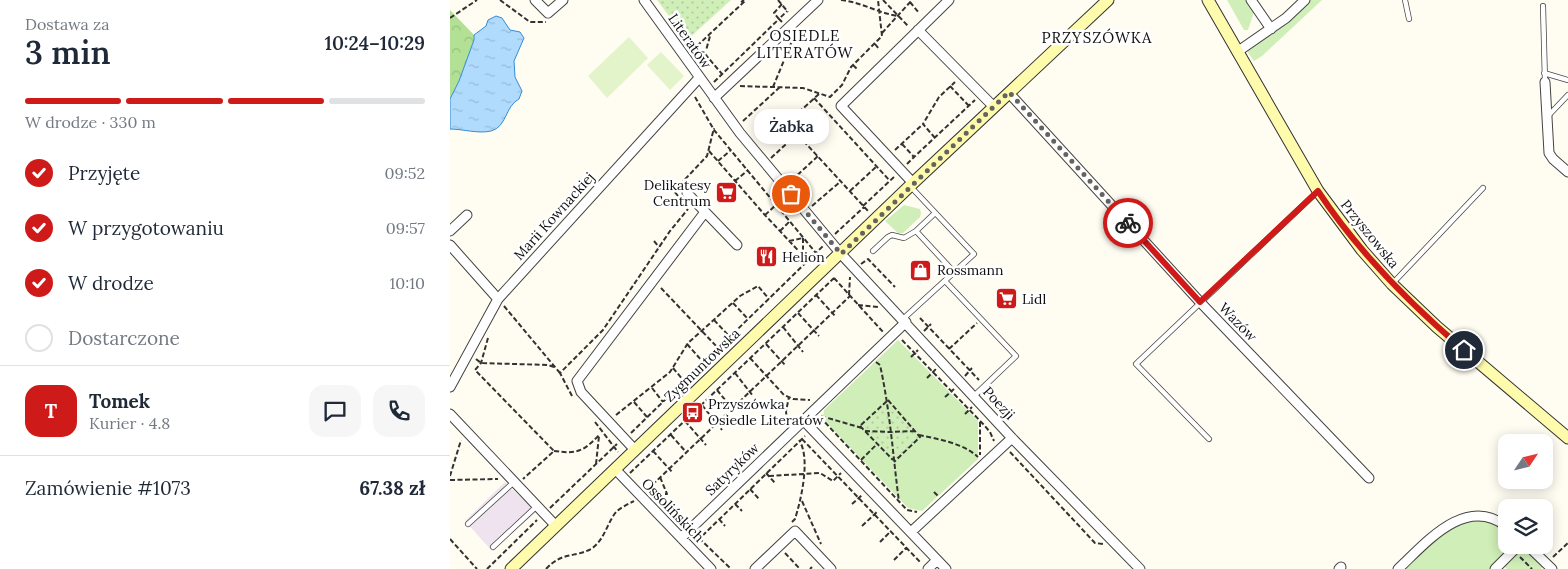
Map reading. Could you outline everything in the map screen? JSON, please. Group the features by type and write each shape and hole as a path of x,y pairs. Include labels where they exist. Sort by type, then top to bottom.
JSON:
{"street":[{"path":"538,3 548,13 563,0"},
{"name":"Literatów","path":"644,0 740,133 841,254"},
{"path":"714,98 818,0"},
{"path":"912,185 903,168 841,106 914,29 949,0"},
{"name":"Zygmuntowska","path":"511,569 1009,92 1108,0"},
{"name":"Przyszowska","path":"1208,0 1318,191 1344,227 1392,284 1437,327 1568,438"},
{"path":"1250,0 1271,30"},
{"path":"1238,52 1271,30 1305,0"},
{"path":"914,29 994,107"},
{"name":"Marii Kownackiej","path":"450,387 500,301 699,78"},
{"path":"1544,78 1549,153 1568,172"},
{"name":"Wazów","path":"1009,92 1200,302 1369,478"},
{"path":"687,194 737,245"},
{"path":"635,450 581,392 577,381 705,212"},
{"path":"450,231 467,215"},
{"path":"450,245 500,301"},
{"name":"Poezji","path":"841,254 1012,438 1140,569"},
{"name":"Satyryków","path":"681,538 905,321"},
{"path":"450,414 556,526"},
{"path":"803,420 946,569"},
{"path":"911,532 1012,438"},
{"name":"Ossolińskich","path":"615,469 712,569"},
{"path":"1398,569 1445,526 1457,520 1477,516 1498,522"},
{"path":"755,569 795,531 831,569"},
{"path":"1495,569 1513,554"},
{"path":"1536,554 1549,566"},
{"path":"925,568 937,560"}],"lane":[{"path":"1405,0 1409,19"},
{"path":"1543,6 1544,78 1568,80"},
{"path":"1547,118 1568,95"},
{"path":"905,321 945,280 974,254 935,213 912,185"},
{"path":"1392,284 1483,188"},
{"path":"1209,439 1136,364 1318,191"},
{"path":"873,252 892,235 904,238 916,231 935,213"},
{"path":"916,231 954,272"},
{"path":"945,280 1016,356 974,396"},
{"path":"468,524 512,480"},
{"path":"493,547 537,506"}],"path":[{"path":"450,18 477,0"},
{"path":"500,0 530,22 545,23"},
{"path":"741,2 745,0"},
{"path":"688,50 698,45 745,0"},
{"path":"712,84 788,11 778,0"},
{"path":"841,0 852,1 880,12 898,16"},
{"path":"878,0 882,33"},
{"path":"883,0 914,29"},
{"path":"738,86 803,88 830,96 842,85 853,65 882,36 882,33 911,1 919,13"},
{"path":"782,4 774,13 785,26"},
{"path":"696,61 705,54 710,34"},
{"path":"773,86 792,41"},
{"path":"874,44 879,49"},
{"path":"705,54 722,74"},
{"path":"853,65 858,70"},
{"path":"891,154 923,124 939,97 955,81"},
{"path":"741,122 780,86"},
{"path":"950,86 969,106"},
{"path":"820,93 787,123 869,213"},
{"path":"692,94 731,150 816,252"},
{"path":"814,98 890,180"},
{"path":"903,168 975,100"},
{"path":"923,124 935,138"},
{"path":"713,132 714,128"},
{"path":"771,158 797,134"},
{"path":"834,235 915,157 902,144"},
{"path":"902,144 914,157"},
{"path":"718,162 731,150"},
{"path":"708,151 808,261"},
{"path":"790,182 818,156"},
{"path":"850,191 877,166"},
{"path":"735,181 748,170"},
{"path":"811,207 841,181"},
{"path":"765,215 777,204"},
{"path":"780,231 790,221"},
{"path":"789,240 803,237"},
{"path":"803,237 803,255"},
{"path":"654,241 659,247"},
{"path":"630,435 823,245"},
{"path":"858,257 860,265 868,259 895,287"},
{"path":"641,266 644,269"},
{"path":"660,477 667,494 646,492 660,477 850,295 851,273"},
{"path":"831,274 883,333"},
{"path":"630,474 834,278"},
{"path":"614,417 673,368 687,344 740,296 758,286 768,299"},
{"path":"661,288 718,348"},
{"path":"625,290 628,293"},
{"path":"816,295 836,317"},
{"path":"500,301 549,363 560,373"},
{"path":"733,303 748,319"},
{"path":"858,304 885,308"},
{"path":"609,311 617,320"},
{"path":"798,312 819,336"},
{"path":"920,318 979,380"},
{"path":"949,349 981,319"},
{"path":"714,320 730,337"},
{"path":"923,332 931,324"},
{"path":"783,328 803,352"},
{"path":"488,336 481,363 475,370 554,450 574,454 588,447 602,433"},
{"path":"898,336 990,432 994,445"},
{"path":"687,344 704,362"},
{"path":"766,344 785,365"},
{"path":"911,357 918,351"},
{"path":"469,352 481,363 549,363"},
{"path":"746,352 784,395 812,400"},
{"path":"874,359 880,365 888,399 890,432 900,502"},
{"path":"673,368 684,381"},
{"path":"927,378 936,369"},
{"path":"964,376 971,370"},
{"path":"735,373 753,396"},
{"path":"652,387 663,402"},
{"path":"945,397 954,389"},
{"path":"717,390 736,413"},
{"path":"788,425 786,411 790,397"},
{"path":"860,427 888,399"},
{"path":"888,399 919,435 952,443 980,459"},
{"path":"634,401 647,417"},
{"path":"702,405 722,430"},
{"path":"965,414 972,407"},
{"path":"894,462 860,427 819,415 908,510 921,513"},
{"path":"685,421 706,445"},
{"path":"980,421 980,459"},
{"path":"865,431 916,431"},
{"path":"694,544 808,433"},
{"path":"796,434 925,568"},
{"path":"670,435 686,452"},
{"path":"894,462 920,437 919,435"},
{"path":"596,464 599,436"},
{"path":"788,526 795,519 801,500 804,449 801,440"},
{"path":"549,509 618,442"},
{"path":"860,460 877,444"},
{"path":"1006,449 1095,543"},
{"path":"450,480 523,479 554,450"},
{"path":"450,476 458,451"},
{"path":"654,451 672,473"},
{"path":"980,459 986,454"},
{"path":"766,473 775,483"},
{"path":"769,476 820,473 833,481 841,473"},
{"path":"750,489 759,498"},
{"path":"852,504 862,495"},
{"path":"546,569 556,560 592,548 604,534 618,510 636,500"},
{"path":"801,500 822,546"},
{"path":"735,504 742,511"},
{"path":"862,526 878,510"},
{"path":"487,569 539,518"},
{"path":"719,519 725,526"},
{"path":"888,529 892,525"},
{"path":"880,542 891,531"},
{"path":"694,532 731,569"},
{"path":"450,539 477,569"},
{"path":"1549,566 1568,543"},
{"path":"894,560 906,548"},
{"path":"910,551 913,548"},
{"path":"782,553 784,552 800,569"},
{"path":"1521,554 1532,569"}],"shaded area":[{"path":"505,482 536,512 492,551 465,521"}],"green space":[{"path":"657,0 731,0 687,40"},
{"path":"1227,0 1246,0 1254,12 1248,30 1244,30"},
{"path":"1309,0 1322,0 1262,56 1254,61 1247,51 1279,29"},
{"path":"450,10 474,35 474,40 459,81 450,99"},
{"path":"629,37 648,58 607,98 588,76"},
{"path":"661,52 684,76 670,90 647,65"},
{"path":"904,205 920,209 921,213 920,217 903,233 898,233 885,221"},
{"path":"898,340 978,421 978,459 922,511 908,508 823,419 824,410"},
{"path":"887,403 919,437 895,460 863,426"},
{"path":"1469,517 1498,524 1498,554 1536,554 1546,564 1541,569 1507,569 1501,563 1494,569 1398,569 1419,549"}],"water":[{"path":"496,16 502,18 510,30 520,32 524,38 514,61 515,77 522,91 519,99 514,102 496,129 481,132 450,129 450,99 459,81 474,40 474,35 486,26 488,20"}],"way so far":[{"path":"791,194 841,254 1009,92 1128,223"}],"place":[{"name":"Delikatesy Centrum","path":"727,193"},
{"name":"Żabka","path":"791,194"},
{"name":"Helion","path":"766,257"},
{"name":"Rossmann","path":"921,270"},
{"name":"Lidl","path":"1006,299"},
{"name":"Przyszówka Osiedle Literatów","path":"692,412"}],"district":[{"name":"PRZYSZÓWKA","path":"1097,38"},
{"name":"OSIEDLE LITERATÓW","path":"805,44"}],"route":[{"path":"1128,223 1200,302 1318,191 1362,250 1392,284 1464,350"}]}
